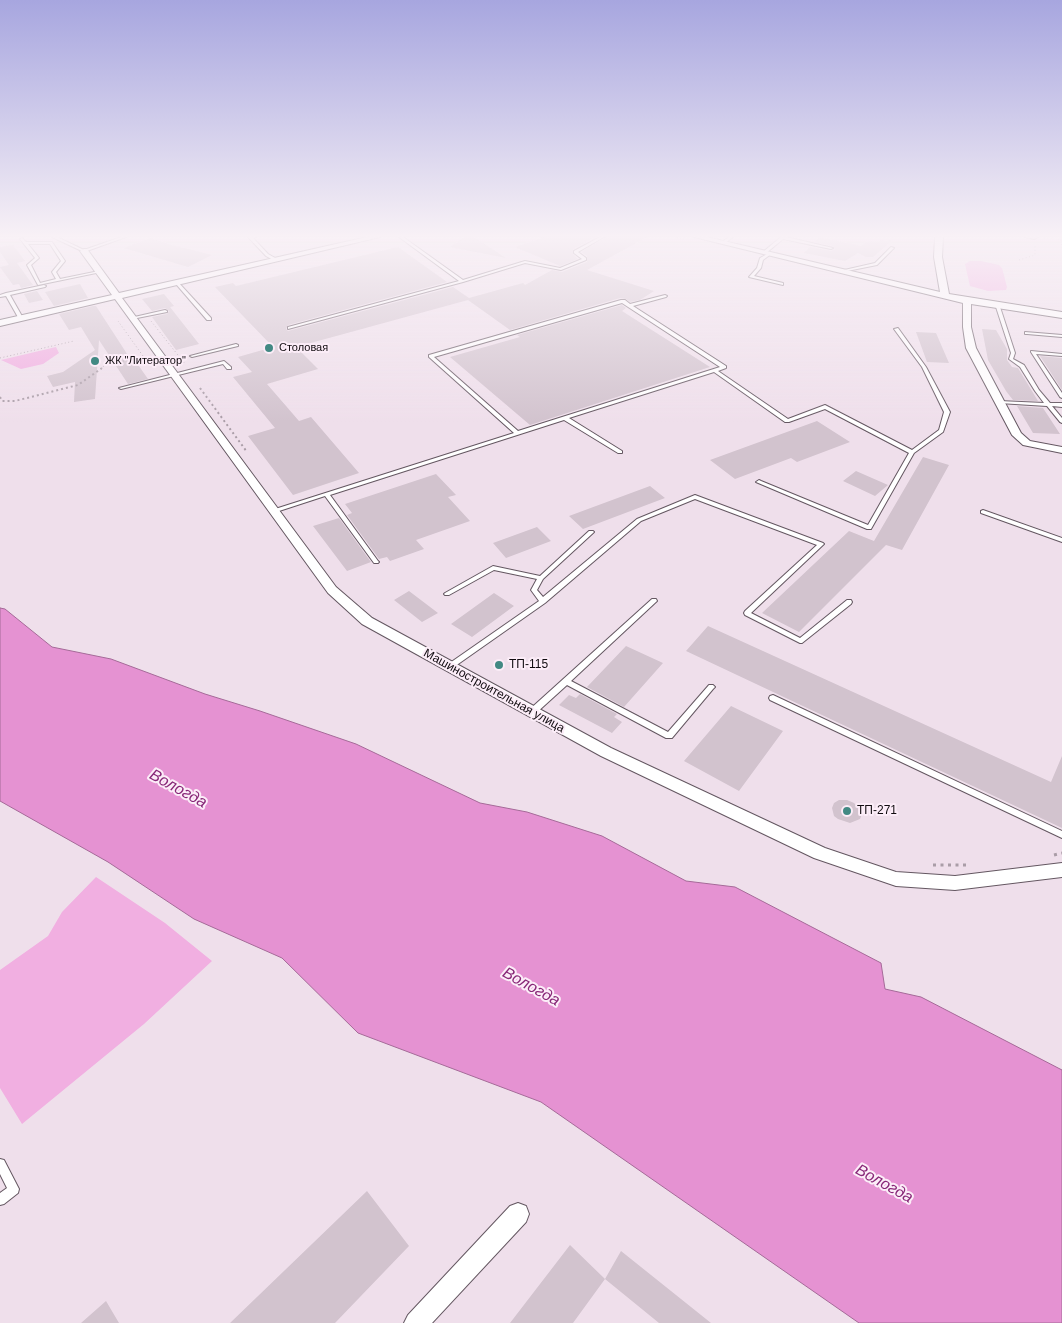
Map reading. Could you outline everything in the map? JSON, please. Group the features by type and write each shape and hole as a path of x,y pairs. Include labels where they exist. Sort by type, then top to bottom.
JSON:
{"street":[{"path":"0,323 109,299"},
{"name":"Машиностроительная улица","path":"118,299 332,590 367,620 606,752 820,853 896,879 955,883 1062,870"},
{"path":"957,299 1062,315"},
{"path":"967,301 967,327 971,348 1017,435 1027,443 1062,450"},
{"path":"416,1323 518,1214"}],"lane":[{"path":"10,299 21,318"},
{"path":"191,299 209,319"},
{"path":"290,328 397,299"},
{"path":"631,305 655,299"},
{"path":"274,511 724,367 623,301 431,356 517,433"},
{"path":"998,306 1013,353 1011,359 1022,366 1037,391 1062,421"},
{"path":"132,318 165,311"},
{"path":"759,482 869,528 912,452 941,430 947,412 924,367 896,330"},
{"path":"1027,333 1062,336"},
{"path":"192,356 236,345"},
{"path":"215,350 230,368"},
{"path":"1062,355 1033,352 1062,397"},
{"path":"121,388 224,362"},
{"path":"714,370 787,421 825,407 912,452"},
{"path":"999,402 1062,405"},
{"path":"565,418 620,452"},
{"path":"327,495 376,562"},
{"path":"449,667 543,601 639,520 695,497 821,544 747,613 800,641 849,602"},
{"path":"984,512 1062,540"},
{"path":"543,601 534,590 541,578 591,532"},
{"path":"447,594 493,568 541,578"},
{"path":"532,712 654,601"},
{"path":"566,682 668,736 711,688"},
{"path":"773,698 1062,835"},
{"path":"0,1164 14,1189 0,1200"}],"path":[{"path":"147,315 250,456"},
{"path":"0,397 2,402 15,401 78,385 104,366 143,356 118,321"},
{"path":"0,358 74,341"},
{"path":"1053,855 1062,853"},
{"path":"930,865 975,865"}],"shaded area":[{"path":"56,347 59,353 43,364 21,369 1,360"},
{"path":"96,877 165,923 212,961 144,1024 22,1124 0,1088 0,970 48,936 62,912"}],"water":[{"name":"Вологда","path":"0,608 5,609 52,647 111,659 205,694 356,744 480,803 527,812 602,836 686,881 735,887 881,963 885,989 921,997 1062,1070 1062,1323 859,1323 541,1102 358,1033 282,958 194,919 108,862 0,801"}],"building":[{"path":"27,299 43,300 29,303"},
{"path":"49,299 85,299 54,306"},
{"path":"142,299 168,299 174,306 170,307 199,344 176,350 152,317 167,314 169,311 165,308 152,311"},
{"path":"226,299 385,299 288,325 286,329 288,331 409,299 617,299 510,330 468,300 296,347 318,369 267,384 299,421 311,417 359,473 293,495 248,436 275,428 233,377 252,372 238,357 273,347"},
{"path":"624,299 642,299 630,302"},
{"path":"622,305 626,308 622,311 710,367 530,425 450,357 520,337 517,335"},
{"path":"96,306 131,360 134,359 148,379 128,384 99,340 95,399 74,402 75,382 53,387 47,376 63,372 95,350 81,327 69,330 59,314"},
{"path":"982,329 996,330 1007,349 1007,360 1012,367 1018,368 1038,401 1013,400 1006,391 988,360"},
{"path":"916,332 936,333 949,363 927,362"},
{"path":"1040,356 1062,358 1062,390"},
{"path":"1017,406 1043,408 1060,434 1033,433"},
{"path":"817,421 850,442 797,462 791,458 735,479 710,460"},
{"path":"923,457 949,465 902,550 886,545 799,632 762,613 849,531 874,541"},
{"path":"856,471 888,485 875,496 843,481"},
{"path":"436,474 456,495 448,497 470,521 416,540 424,549 390,561 387,557 379,559 347,515 352,513 345,504"},
{"path":"650,486 665,498 583,529 569,516"},
{"path":"339,518 371,562 347,571 313,526"},
{"path":"537,527 551,541 506,558 493,543"},
{"path":"409,591 438,613 422,622 394,600"},
{"path":"494,593 514,606 472,637 451,624"},
{"path":"708,626 1051,782 1062,756 1062,828 686,651"},
{"path":"626,646 663,663 624,707 587,687"},
{"path":"580,694 617,714 614,717 622,722 612,733 559,705 569,695 576,698"},
{"path":"731,706 783,731 739,791 684,761"},
{"name":"ТП-271","path":"839,800 847,800 854,803 862,814 860,819 850,823 834,816 832,808 834,803"},
{"path":"367,1191 409,1246 335,1323 230,1323"},
{"path":"570,1245 605,1279 573,1323 510,1323"},
{"path":"621,1251 711,1323 659,1323 605,1279"},
{"path":"106,1301 119,1323 81,1323"}],"place":[{"name":"Столовая","path":"269,348"},
{"name":"ЖК \"Литератор\"","path":"95,361"},
{"name":"ТП-115","path":"499,665"},
{"name":"ТП-271","path":"847,811"}]}
